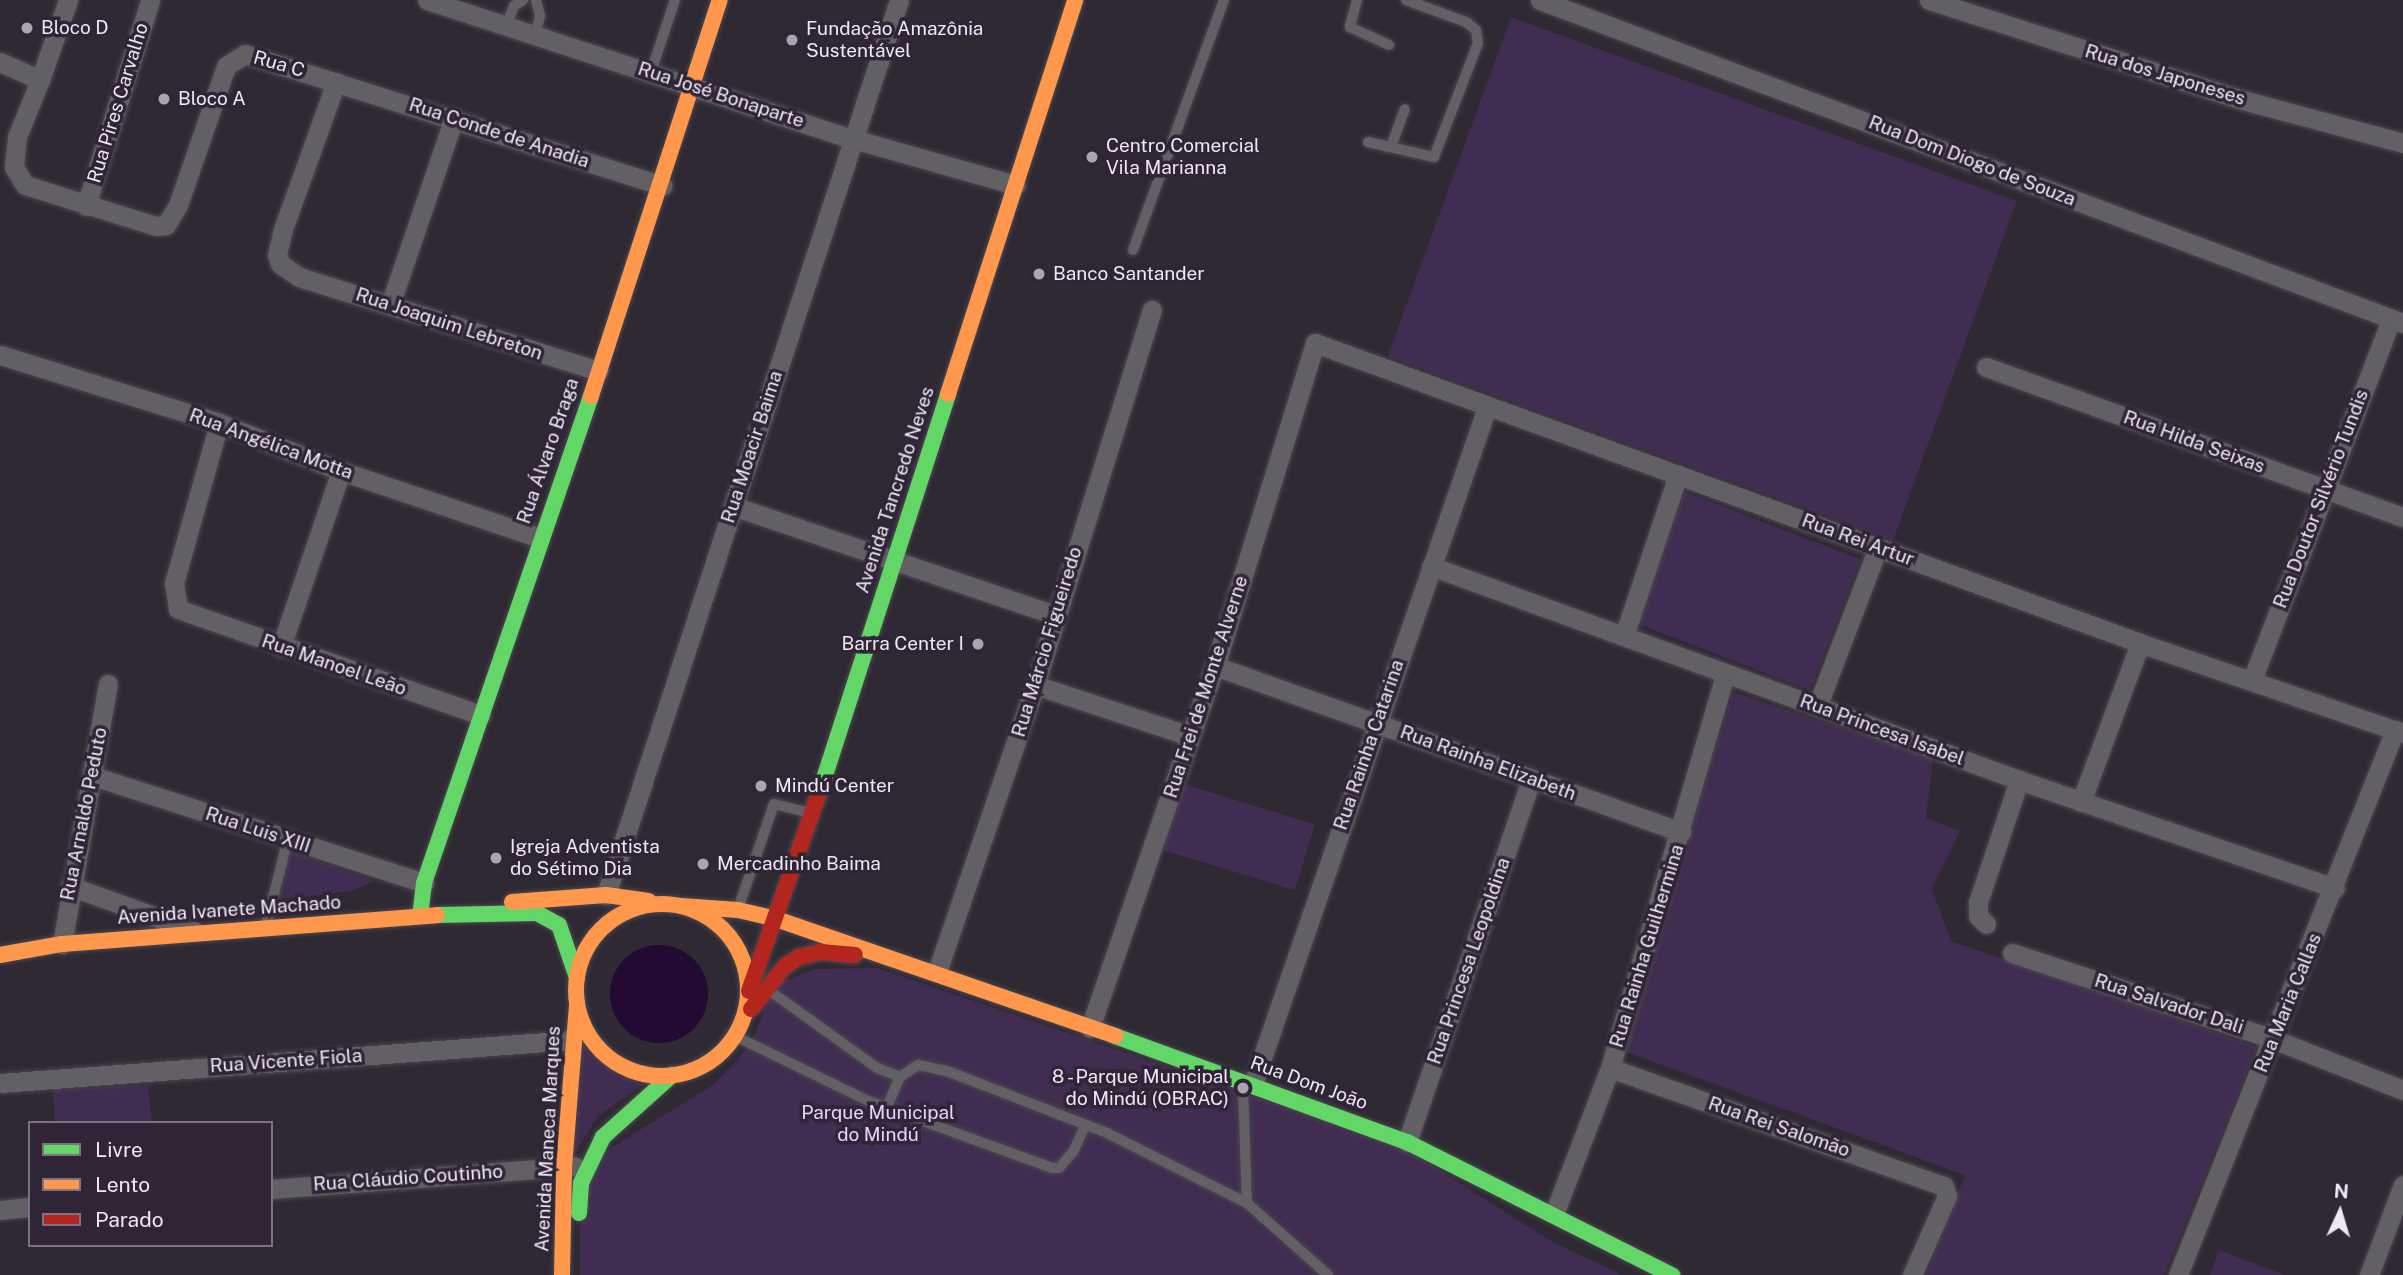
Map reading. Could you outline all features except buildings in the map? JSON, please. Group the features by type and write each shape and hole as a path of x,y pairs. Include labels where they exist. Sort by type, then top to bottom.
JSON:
{"main road":[{"name":"Rua Álvaro Braga","path":"420,916 424,883 540,538 663,186 720,0"},
{"name":"Avenida Tancredo Neves","path":"749,991 813,814 1075,0"},
{"name":"Avenida Ivanete Machado","path":"462,913 542,897 606,895 662,903"},
{"path":"662,903 681,906 716,922 730,936 741,953 749,991 743,1020 735,1036 708,1063 672,1075 650,1075 611,1059 595,1044 577,1005 577,978 591,940 605,925 641,906 662,903"},
{"name":"Rua Dom João","path":"681,906 738,910 776,919 937,972 1248,1082 1407,1142 1554,1213 1672,1275"},
{"name":"Avenida Ivanete Machado","path":"0,955 62,944 462,913 549,917 564,934 577,978"},
{"name":"Rua Dom João","path":"743,1020 767,988 799,957 821,952 916,965"},
{"name":"Avenida Maneca Marques","path":"562,1275 564,1167 572,1040 577,1005"},
{"name":"Avenida Maneca Marques","path":"579,1275 579,1202 587,1165 617,1121 672,1075"}],"street":[{"path":"68,0 17,137 17,175 25,185 86,206"},
{"name":"Rua Pires Carvalho","path":"86,206 150,0"},
{"name":"Rua José Bonaparte","path":"427,0 853,139 1016,186"},
{"name":"Rua Moacir Baima","path":"606,895 898,0"},
{"name":"Rua Dom Diogo de Souza","path":"1540,0 2397,321"},
{"name":"Rua dos Japoneses","path":"1928,0 2239,99 2403,143"},
{"name":"Rua C","path":"86,206 166,225 178,205 226,66 245,54 336,82"},
{"path":"0,62 40,80"},
{"name":"Rua Conde de Anadia","path":"336,82 663,186"},
{"name":"Rua Joaquim Lebreton","path":"336,82 277,255 280,264 299,276 599,371"},
{"path":"390,305 454,118"},
{"name":"Rua Márcio Figueiredo","path":"937,972 1035,685 1152,310"},
{"name":"Rua Doutor Silvério Tundis","path":"2252,680 2324,489 2397,321"},
{"name":"Rua Rei Artur","path":"1315,344 2140,643 2399,731"},
{"name":"Rua Frei de Monte Alverne","path":"1090,1028 1215,666 1315,344"},
{"name":"Rua Angélica Motta","path":"0,355 219,423 341,471 540,538"},
{"name":"Rua Hilda Seixas","path":"1986,367 2403,517"},
{"name":"Rua Rainha Catarina","path":"1248,1082 1487,407"},
{"name":"Rua Manoel Leão","path":"219,423 174,583 178,609 187,616 481,715"},
{"path":"281,647 341,471"},
{"path":"1624,636 1678,475"},
{"path":"733,506 1055,615"},
{"path":"1817,707 1878,547"},
{"name":"Rua Princesa Isabel","path":"1432,566 2019,780 2335,888"},
{"path":"2081,802 2140,643"},
{"name":"Rua Rainha Elizabeth","path":"1215,666 1681,832"},
{"name":"Rua Rainha Guilhermina","path":"1554,1213 1610,1068 1725,674"},
{"name":"Rua Arnaldo Peduto","path":"62,944 70,886 93,776 108,684"},
{"path":"1035,685 1190,736"},
{"name":"Rua Maria Callas","path":"2179,1275 2399,731"},
{"name":"Rua Luis XIII","path":"93,776 424,883"},
{"name":"Rua Princesa Leopoldina","path":"1407,1142 1531,780"},
{"path":"1986,924 1978,916 1978,902 2019,780"},
{"path":"70,886 203,934"},
{"name":"Rua Salvador Dali","path":"2012,953 2273,1039 2403,1090"},
{"name":"Rua Vicente Fiola","path":"0,1083 572,1040"},
{"name":"Rua Rei Salomão","path":"1610,1068 1947,1188 1912,1275"},
{"name":"Rua Cláudio Coutinho","path":"273,1189 587,1165"},
{"path":"2369,1275 2403,1185"},
{"path":"0,1210 28,1207"}],"lane":[{"path":"506,25 514,6 523,0"},
{"path":"535,35 540,16 536,0"},
{"path":"651,72 675,0"},
{"path":"1133,250 1224,0"},
{"path":"1357,0 1350,27 1389,46"},
{"path":"1368,142 1392,144 1427,156 1439,151 1478,43 1476,30 1466,22 1406,0"},
{"path":"1392,144 1405,109"},
{"path":"738,910 774,804 813,814"},
{"path":"265,929 288,839"},
{"path":"767,988 877,1068 900,1077"},
{"path":"735,1036 887,1107 1056,1169 1073,1152 1085,1126"},
{"path":"887,1107 900,1077 918,1065 927,1065 1085,1126 1247,1203 1328,1275"},
{"path":"1247,1203 1248,1082"}],"green space":[{"path":"1511,17 2017,201 1893,540 1388,356"},
{"path":"1685,492 1861,559 1810,690 1635,623"},
{"path":"1733,692 1933,759 1926,818 1960,831 1932,889 1951,941 2257,1047 2164,1275 1926,1275 1965,1175 1621,1050"},
{"path":"1183,784 1315,824 1295,890 1163,850"},
{"path":"287,850 375,881 351,891 275,900"},
{"name":"Parque Municipal do Mindú","path":"877,968 1405,1148 1549,1240 1622,1275 580,1275 580,1199 591,1160 713,1085 751,1045 768,999 784,981 815,969"},
{"path":"577,1030 599,1061 649,1080 598,1116 571,1159"},
{"path":"148,1085 152,1121 55,1121 53,1090"},
{"path":"2219,1250 2285,1275 2210,1275"}],"shaded area":[{"path":"659,945 678,949 694,959 704,975 708,994 704,1013 694,1029 678,1039 659,1043 640,1039 624,1029 614,1013 610,994 614,975 624,959 640,949"}],"traffic: fast":[{"path":"820,791 948,394"},
{"path":"420,916 424,883 591,396"},
{"path":"437,915 537,913 559,925 577,978"},
{"path":"1115,1036 1407,1142 1672,1275"},
{"path":"579,1213 581,1183 603,1137 672,1075"}],"traffic: slow":[{"path":"591,396 720,0"},
{"path":"948,394 1075,0"},
{"path":"512,902 606,895 649,901"},
{"path":"662,904 695,911 723,929 741,957 748,990 741,1023 723,1051 695,1069 662,1076 629,1069 601,1051 583,1023 576,990 583,957 601,929 629,911 662,904"},
{"path":"681,906 738,910 776,919 1115,1036"},
{"path":"0,955 62,944 437,915"},
{"path":"562,1275 564,1167 577,1005"}],"traffic: jam":[{"path":"749,991 820,791"},
{"path":"751,1009 784,967 799,957 821,952 855,955"}],"place":[{"name":"Bloco D","path":"27,28"},
{"name":"Fundação Amazônia Sustentável","path":"792,40"},
{"name":"Bloco A","path":"164,99"},
{"name":"Centro Comercial Vila Marianna","path":"1092,157"},
{"name":"Banco Santander","path":"1039,274"},
{"name":"Barra Center I","path":"978,644"},
{"name":"Mindú Center","path":"761,786"},
{"name":"Igreja Adventista do Sétimo Dia","path":"496,858"},
{"name":"Mercadinho Baima","path":"703,864"},
{"name":"8 - Parque Municipal do Mindú (OBRAC)","path":"1243,1088"}]}
